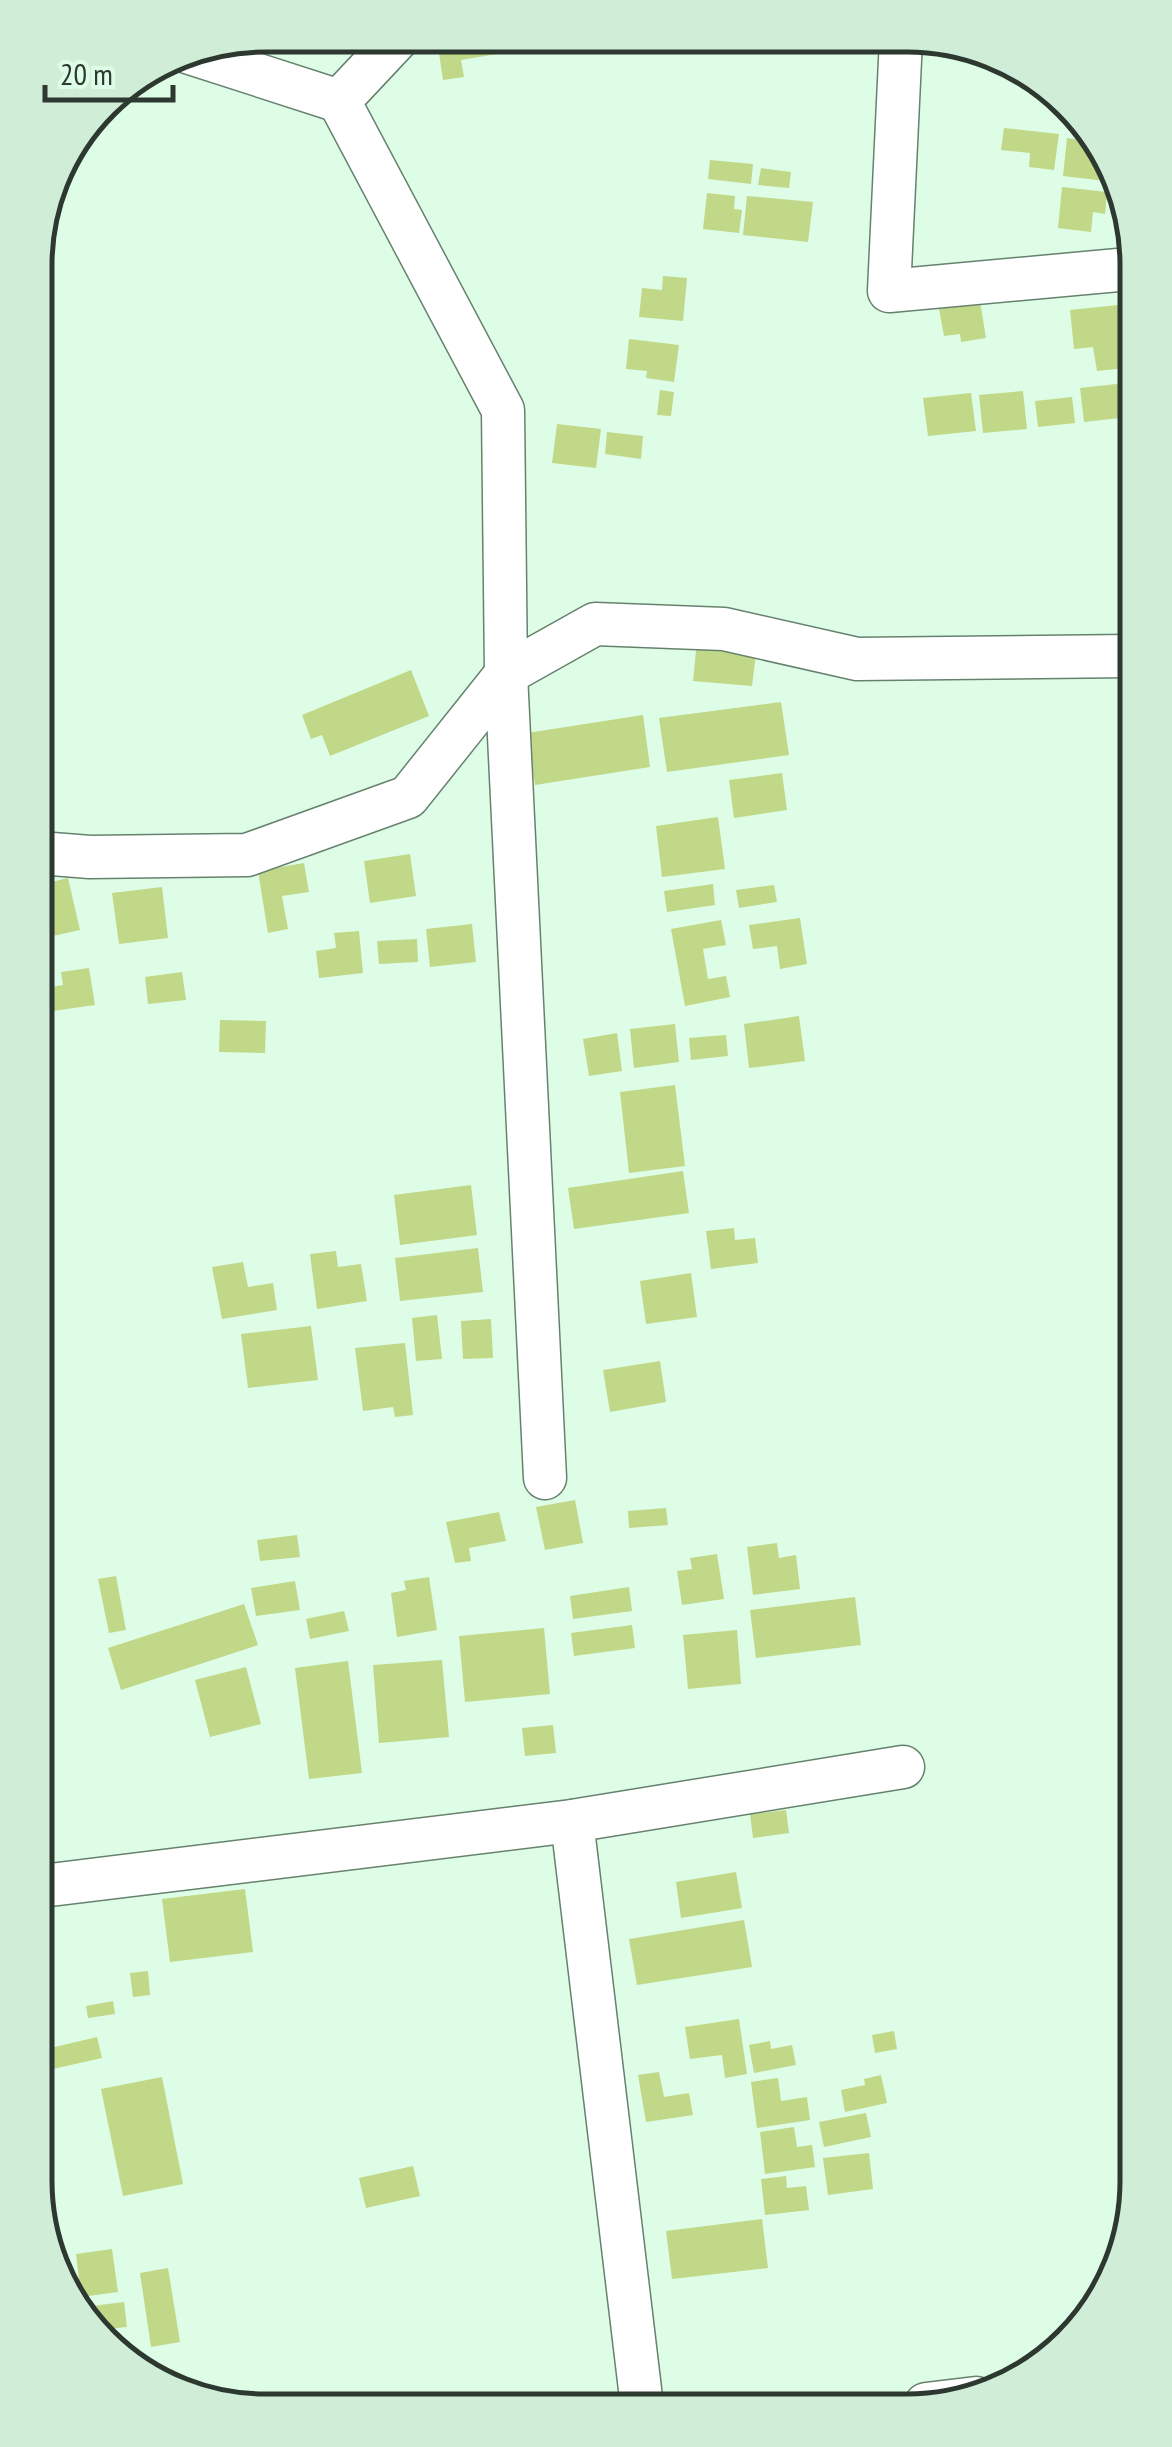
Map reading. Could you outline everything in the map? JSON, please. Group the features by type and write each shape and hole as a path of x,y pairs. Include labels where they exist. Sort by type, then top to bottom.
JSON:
{"street":[{"path":"339,101 385,52"},
{"path":"900,52 889,291 1120,269"},
{"path":"212,60 339,101 503,410 506,674 544,1478"},
{"path":"53,854 247,856 408,797 506,674 594,624 724,629 857,658 1120,656"},
{"path":"52,1885 572,1821 903,1767"},
{"path":"572,1821 641,2394"}],"building":[{"path":"439,52 503,52 461,60 464,77 443,80"},
{"path":"1004,128 1059,134 1054,170 1029,167 1030,153 1001,150"},
{"path":"1067,138 1077,139 1101,181 1063,176"},
{"path":"710,160 753,164 751,184 708,179"},
{"path":"761,168 791,172 789,188 758,185"},
{"path":"1062,187 1106,192 1105,214 1093,212 1091,232 1058,228"},
{"path":"707,193 735,196 734,209 742,210 739,233 703,229"},
{"path":"747,196 813,202 808,242 743,235"},
{"path":"663,276 687,278 683,321 639,317 642,288 662,290"},
{"path":"978,289 986,338 961,342 960,334 944,336 939,309 952,307 951,293"},
{"path":"1118,305 1120,369 1097,371 1093,347 1074,349 1070,310"},
{"path":"629,339 679,345 674,382 646,378 647,371 626,369"},
{"path":"1120,384 1120,418 1084,422 1080,388"},
{"path":"660,390 674,392 671,416 657,415"},
{"path":"1023,391 1027,429 983,433 979,395"},
{"path":"971,393 976,431 928,436 923,398"},
{"path":"1072,397 1075,423 1038,427 1035,401"},
{"path":"557,424 601,429 596,468 552,463"},
{"path":"607,432 643,436 641,459 605,454"},
{"path":"697,641 757,646 752,686 693,681"},
{"path":"411,670 429,716 330,756 322,735 311,739 302,715"},
{"path":"781,702 789,755 667,772 659,718"},
{"path":"643,715 650,767 535,785 527,733"},
{"path":"782,773 787,810 734,818 729,780"},
{"path":"718,817 725,869 662,877 656,826"},
{"path":"410,854 416,896 370,903 364,861"},
{"path":"304,863 309,892 282,896 288,929 268,933 258,871"},
{"path":"68,878 80,930 53,936 53,882"},
{"path":"713,884 715,905 667,912 664,891"},
{"path":"774,885 777,902 739,908 736,890"},
{"path":"162,887 168,938 119,944 112,893"},
{"path":"800,918 807,964 780,969 777,946 753,949 749,925"},
{"path":"721,920 726,945 703,949 708,979 726,976 730,997 685,1006 671,929"},
{"path":"472,924 476,962 430,967 426,929"},
{"path":"359,931 363,973 319,978 316,951 336,948 334,933"},
{"path":"417,939 418,962 379,964 377,941"},
{"path":"89,968 95,1005 53,1011 53,987 63,985 61,972"},
{"path":"182,972 186,1000 148,1004 145,977"},
{"path":"799,1016 805,1061 749,1068 744,1024"},
{"path":"220,1020 266,1021 265,1053 219,1052"},
{"path":"675,1024 679,1062 634,1068 630,1029"},
{"path":"617,1033 622,1071 589,1076 583,1039"},
{"path":"726,1035 728,1056 691,1060 689,1038"},
{"path":"675,1085 685,1166 629,1173 620,1092"},
{"path":"683,1171 689,1213 574,1229 568,1188"},
{"path":"471,1185 477,1235 400,1245 394,1195"},
{"path":"734,1228 735,1240 755,1238 758,1263 711,1269 706,1231"},
{"path":"478,1248 483,1292 400,1301 395,1258"},
{"path":"336,1251 338,1267 361,1264 367,1301 317,1309 310,1254"},
{"path":"243,1262 248,1287 273,1283 277,1310 222,1319 212,1267"},
{"path":"691,1273 697,1317 646,1324 640,1281"},
{"path":"437,1315 442,1359 416,1361 412,1318"},
{"path":"491,1319 493,1358 463,1359 461,1321"},
{"path":"311,1326 318,1380 248,1388 241,1334"},
{"path":"405,1343 413,1415 395,1417 393,1407 363,1411 355,1348"},
{"path":"660,1361 666,1402 610,1412 603,1370"},
{"path":"575,1500 583,1543 545,1550 536,1507"},
{"path":"666,1508 668,1525 629,1528 628,1511"},
{"path":"499,1512 506,1541 469,1548 471,1561 455,1563 446,1522"},
{"path":"297,1535 300,1557 260,1561 257,1540"},
{"path":"777,1543 779,1558 796,1555 800,1589 753,1595 747,1547"},
{"path":"717,1554 724,1599 682,1605 677,1571 692,1569 690,1558"},
{"path":"116,1576 126,1630 109,1633 98,1579"},
{"path":"429,1577 437,1630 397,1637 391,1593 406,1590 404,1581"},
{"path":"295,1581 300,1610 256,1616 251,1588"},
{"path":"629,1587 632,1611 573,1619 570,1596"},
{"path":"855,1597 861,1645 756,1658 750,1610"},
{"path":"244,1604 258,1645 121,1690 108,1648"},
{"path":"344,1611 349,1631 310,1639 306,1619"},
{"path":"632,1625 635,1648 574,1656 571,1633"},
{"path":"544,1628 550,1694 465,1702 459,1636"},
{"path":"737,1630 741,1684 688,1689 683,1635"},
{"path":"442,1660 449,1737 379,1743 373,1665"},
{"path":"348,1661 362,1773 309,1779 295,1668"},
{"path":"246,1667 261,1724 210,1737 195,1680"},
{"path":"553,1725 556,1753 525,1756 522,1728"},
{"path":"786,1810 789,1833 753,1838 750,1814"},
{"path":"736,1872 742,1908 681,1918 676,1882"},
{"path":"245,1889 253,1952 170,1962 162,1899"},
{"path":"744,1920 752,1967 637,1985 629,1939"},
{"path":"148,1971 150,1995 133,1997 130,1973"},
{"path":"113,2001 115,2014 88,2018 86,2006"},
{"path":"739,2019 747,2074 725,2078 722,2055 690,2059 685,2027"},
{"path":"894,2031 897,2049 875,2053 872,2035"},
{"path":"97,2037 102,2058 52,2069 52,2048"},
{"path":"770,2041 771,2049 792,2045 796,2065 754,2073 749,2045"},
{"path":"659,2072 664,2097 689,2093 693,2115 646,2122 638,2075"},
{"path":"881,2075 887,2103 845,2112 841,2090 865,2085 864,2079"},
{"path":"162,2077 183,2184 123,2196 101,2089"},
{"path":"778,2078 781,2101 807,2097 810,2120 757,2128 751,2082"},
{"path":"866,2113 871,2137 824,2147 819,2122"},
{"path":"794,2127 797,2147 812,2145 815,2167 765,2174 760,2132"},
{"path":"869,2153 873,2189 828,2195 823,2158"},
{"path":"413,2166 420,2196 366,2208 359,2178"},
{"path":"786,2176 787,2188 806,2186 809,2210 765,2215 761,2179"},
{"path":"762,2219 768,2268 672,2279 666,2231"},
{"path":"112,2249 118,2292 86,2296 79,2284 76,2254"},
{"path":"168,2268 180,2342 151,2347 140,2273"},
{"path":"124,2302 127,2327 112,2329 93,2306"}]}
